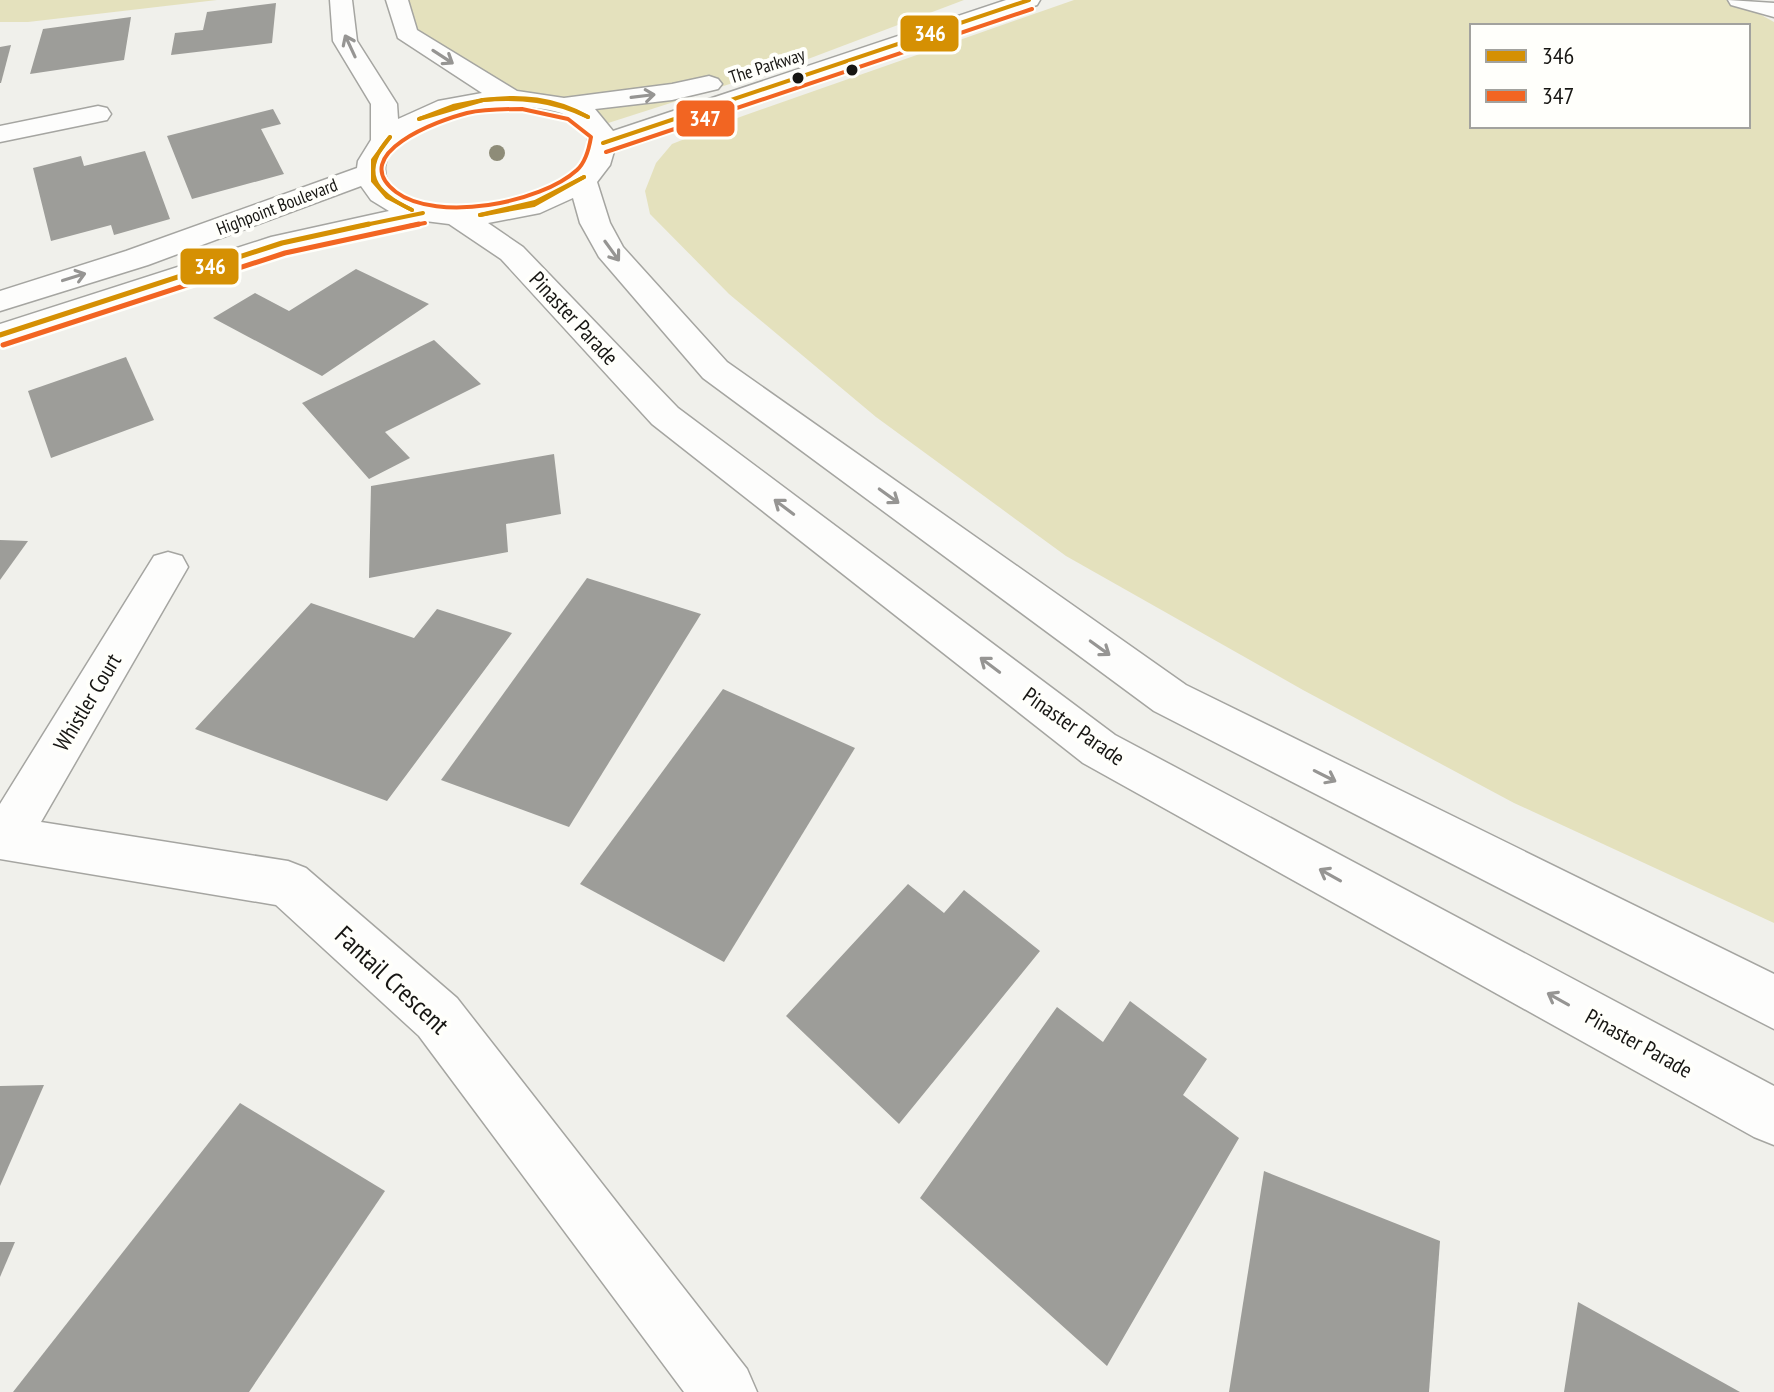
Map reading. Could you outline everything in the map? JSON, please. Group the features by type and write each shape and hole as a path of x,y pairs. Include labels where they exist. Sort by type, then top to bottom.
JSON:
{"street":[{"path":"341,0 345,41 384,104 385,140"},
{"path":"397,0 406,33 511,98"},
{"name":"The Parkway","path":"566,105 672,92 746,75 962,0"},
{"name":"The Parkway","path":"603,143 1029,0"},
{"path":"1739,0 1774,11"},
{"path":"370,173 373,156 385,140 409,123 440,109 475,101 511,98 566,105 586,115 599,128 603,143 598,162 582,180 595,223 610,251 715,370 1170,698 1774,1002"},
{"path":"0,134 98,114"},
{"name":"Pinaster Parade","path":"370,173 377,189 395,204 441,215 512,253 665,416 1099,749 1774,1117"},
{"name":"Highpoint Boulevard","path":"0,301 137,258 370,173"},
{"name":"Highpoint Boulevard","path":"0,335 282,243 441,215 527,207 558,195 582,180"},
{"name":"Whistler Court","path":"3,837 168,567"},
{"name":"Fantail Crescent","path":"3,837 288,884 438,1017 724,1392"}],"shaded area":[{"path":"0,0 217,0 28,22 0,22"},
{"path":"396,0 964,0 808,59 602,125 512,97 405,34"},
{"path":"1074,0 1734,0 1774,22 1774,923 1514,803 1303,690 1066,556 876,417 729,294 650,214 645,191 656,163 672,144 740,117"}],"building":[{"path":"276,3 272,43 171,55 175,33 203,30 207,12"},
{"path":"131,17 124,60 30,74 43,29"},
{"path":"11,45 1,83 0,83 0,47"},
{"path":"273,109 281,124 261,129 284,174 192,199 167,136"},
{"path":"145,151 170,219 114,235 111,225 51,241 33,168 81,156 84,166"},
{"path":"356,269 429,304 322,376 213,318 255,293 289,311"},
{"path":"434,340 481,384 385,432 410,458 369,479 302,403"},
{"path":"126,357 154,420 51,458 28,391"},
{"path":"554,454 561,514 506,524 508,552 369,578 371,486"},
{"path":"0,540 28,541 0,580"},
{"path":"587,578 701,614 569,827 441,780"},
{"path":"311,603 414,638 437,609 512,633 387,801 195,729"},
{"path":"723,689 855,748 724,962 580,884"},
{"path":"908,884 944,913 964,890 1040,951 899,1124 786,1016"},
{"path":"1130,1001 1207,1059 1183,1095 1239,1138 1107,1366 920,1198 1057,1007 1103,1042"},
{"path":"44,1085 0,1186 0,1086"},
{"path":"240,1103 385,1191 249,1392 13,1392"},
{"path":"1264,1171 1440,1241 1429,1392 1229,1392"},
{"path":"0,1242 15,1242 0,1277"},
{"path":"1578,1302 1740,1392 1564,1392"}],"transit line":[{"name":"346","path":"603,143 1029,0"},
{"name":"347","path":"606,152 1032,9"},
{"name":"346","path":"483,100 511,97 550,101 588,117"},
{"name":"346","path":"419,119 453,106 483,100"},
{"name":"346","path":"419,119 483,100"},
{"name":"346","path":"483,100 537,100 563,106 588,117"},
{"name":"347","path":"522,109 568,119 591,137 583,163 561,182 515,199 461,206 414,201 396,192 383,178 382,164 389,152 419,131 467,113 522,109"},
{"name":"346","path":"390,137 374,160 374,180 388,197 412,210"},
{"name":"346","path":"390,137 373,160 373,181 387,197 412,210"},
{"name":"346","path":"480,215 535,202 560,192 584,177"},
{"name":"346","path":"480,215 534,205 584,177"},
{"name":"346","path":"0,335 282,243 423,213"},
{"name":"347","path":"3,345 285,253 425,223"}]}
